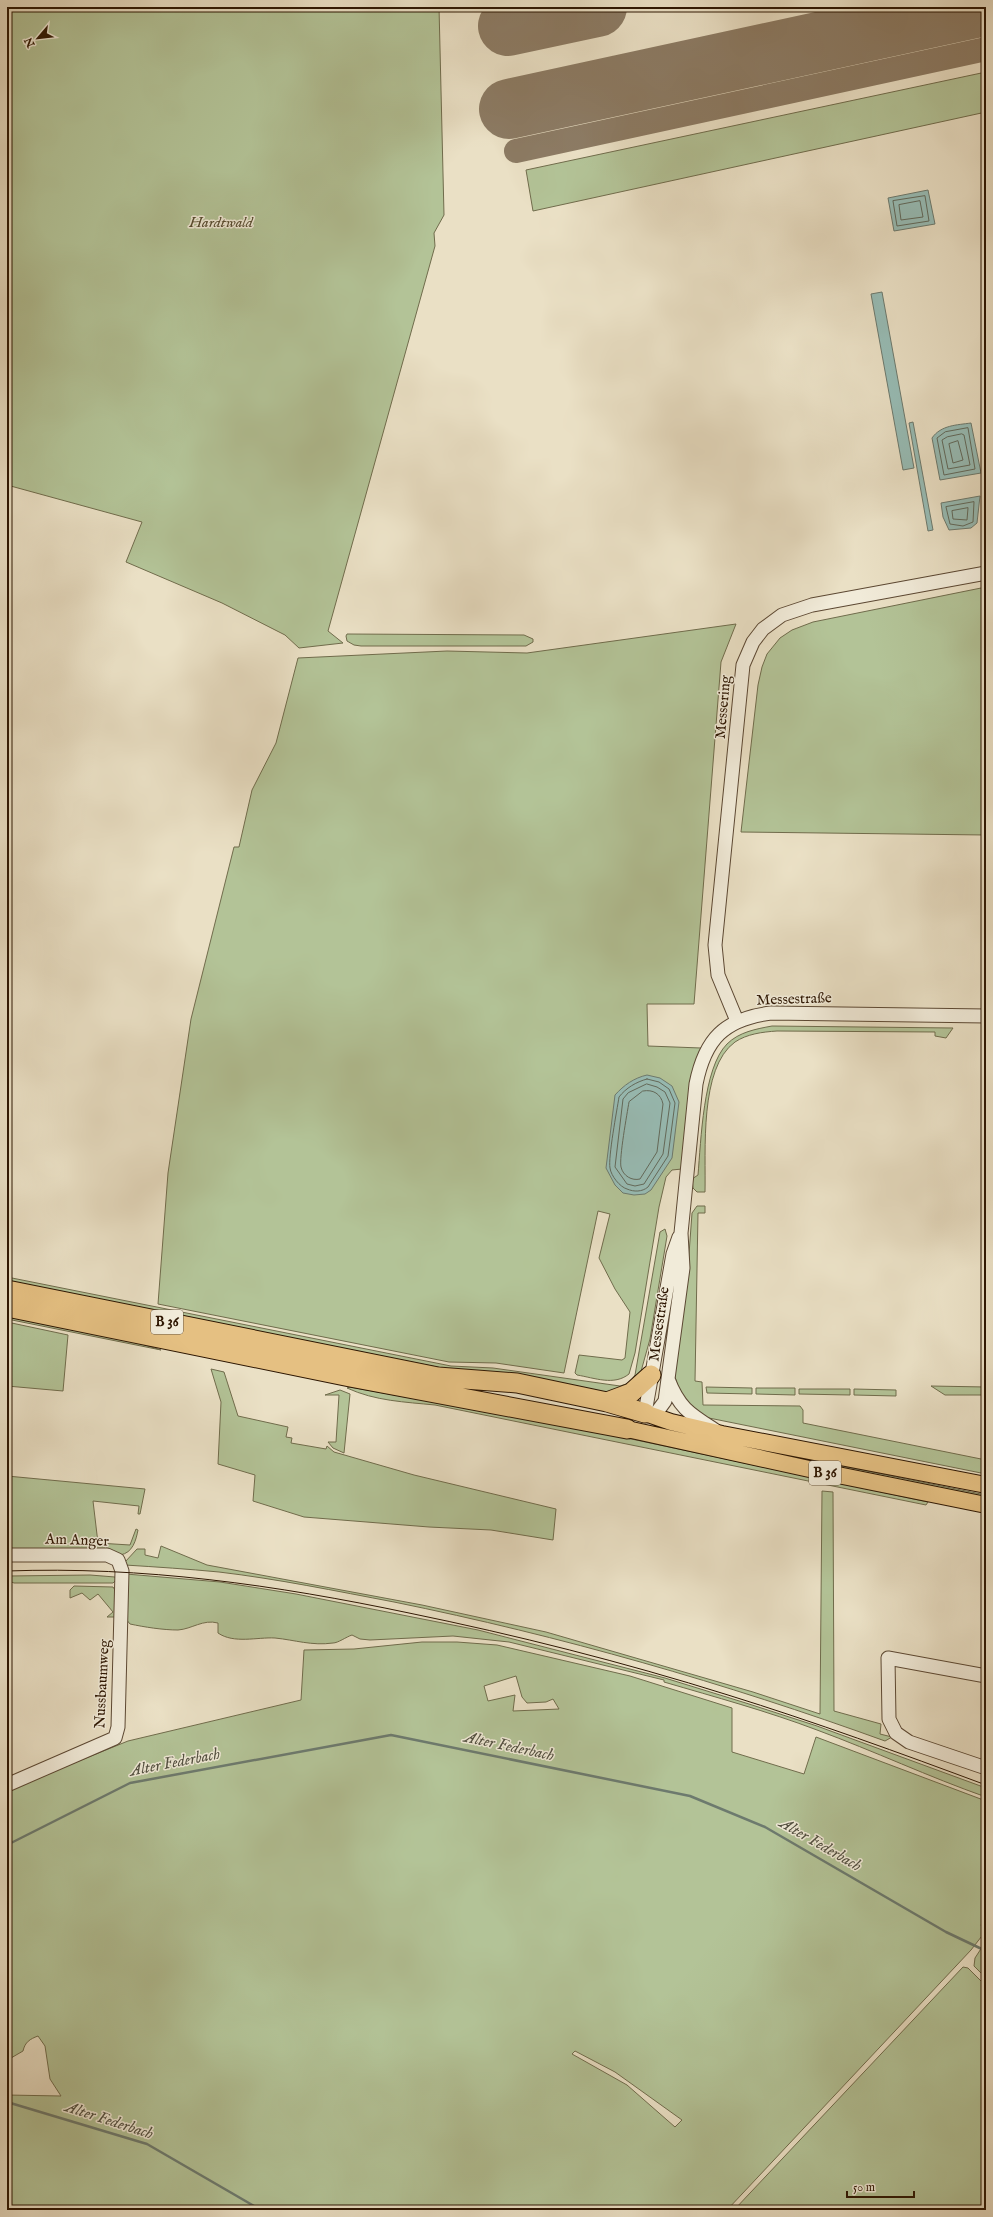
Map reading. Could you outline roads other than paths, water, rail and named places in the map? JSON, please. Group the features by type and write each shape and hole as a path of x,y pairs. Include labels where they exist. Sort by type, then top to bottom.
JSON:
{"highway":[{"name":"B 36","path":"7,1290 438,1377 517,1383 607,1402 649,1417"},
{"name":"B 36","path":"7,1307 350,1377 627,1429"},
{"path":"607,1402 631,1393 659,1376"}],"main road":[{"path":"627,1429 649,1417 652,1429 665,1437"},
{"name":"B 36","path":"649,1417 722,1434 986,1485"},
{"name":"B 36","path":"627,1429 823,1472 986,1505"}],"street":[{"name":"Messering","path":"737,1021 718,975 715,944 743,665 753,642 763,629 782,615 812,605 986,573"},
{"name":"Messestraße","path":"649,1417 659,1376 673,1254 681,1233 700,1064 712,1042 724,1028 737,1021 755,1015 771,1013 986,1016"},
{"name":"Messestraße","path":"649,1417 664,1401 659,1376"},
{"path":"659,1376 685,1410 722,1434"},
{"name":"Am Anger","path":"7,1555 78,1554 113,1556 120,1564 122,1585"},
{"name":"Nussbaumweg","path":"7,1785 114,1738 118,1726 122,1585"},
{"path":"986,1676 888,1658 888,1709 892,1728 901,1738 909,1742 986,1768"}],"water":[{"path":"928,190 935,224 894,231 888,198"},
{"path":"882,292 914,468 903,470 871,294"},
{"path":"913,422 933,530 928,531 909,423"},
{"path":"971,423 981,473 940,480 932,438 940,430 945,428"},
{"path":"980,496 977,523 971,528 949,530 943,517 941,503"},
{"path":"647,1075 660,1078 672,1086 679,1102 672,1158 651,1190 645,1194 634,1195 623,1193 615,1185 606,1168 615,1095 630,1082"}],"waterway":[{"name":"Alter Federbach","path":"7,1845 130,1783 391,1735 690,1796 765,1827 946,1932 986,1951"},
{"name":"Alter Federbach","path":"7,2102 147,2144 261,2210"}],"tram line":[{"path":"7,1571 58,1570 108,1572 209,1580 309,1594 449,1621 569,1650 689,1683 761,1705 986,1785"}],"park label":[{"name":"Hardtwald","path":"221,222"}]}
